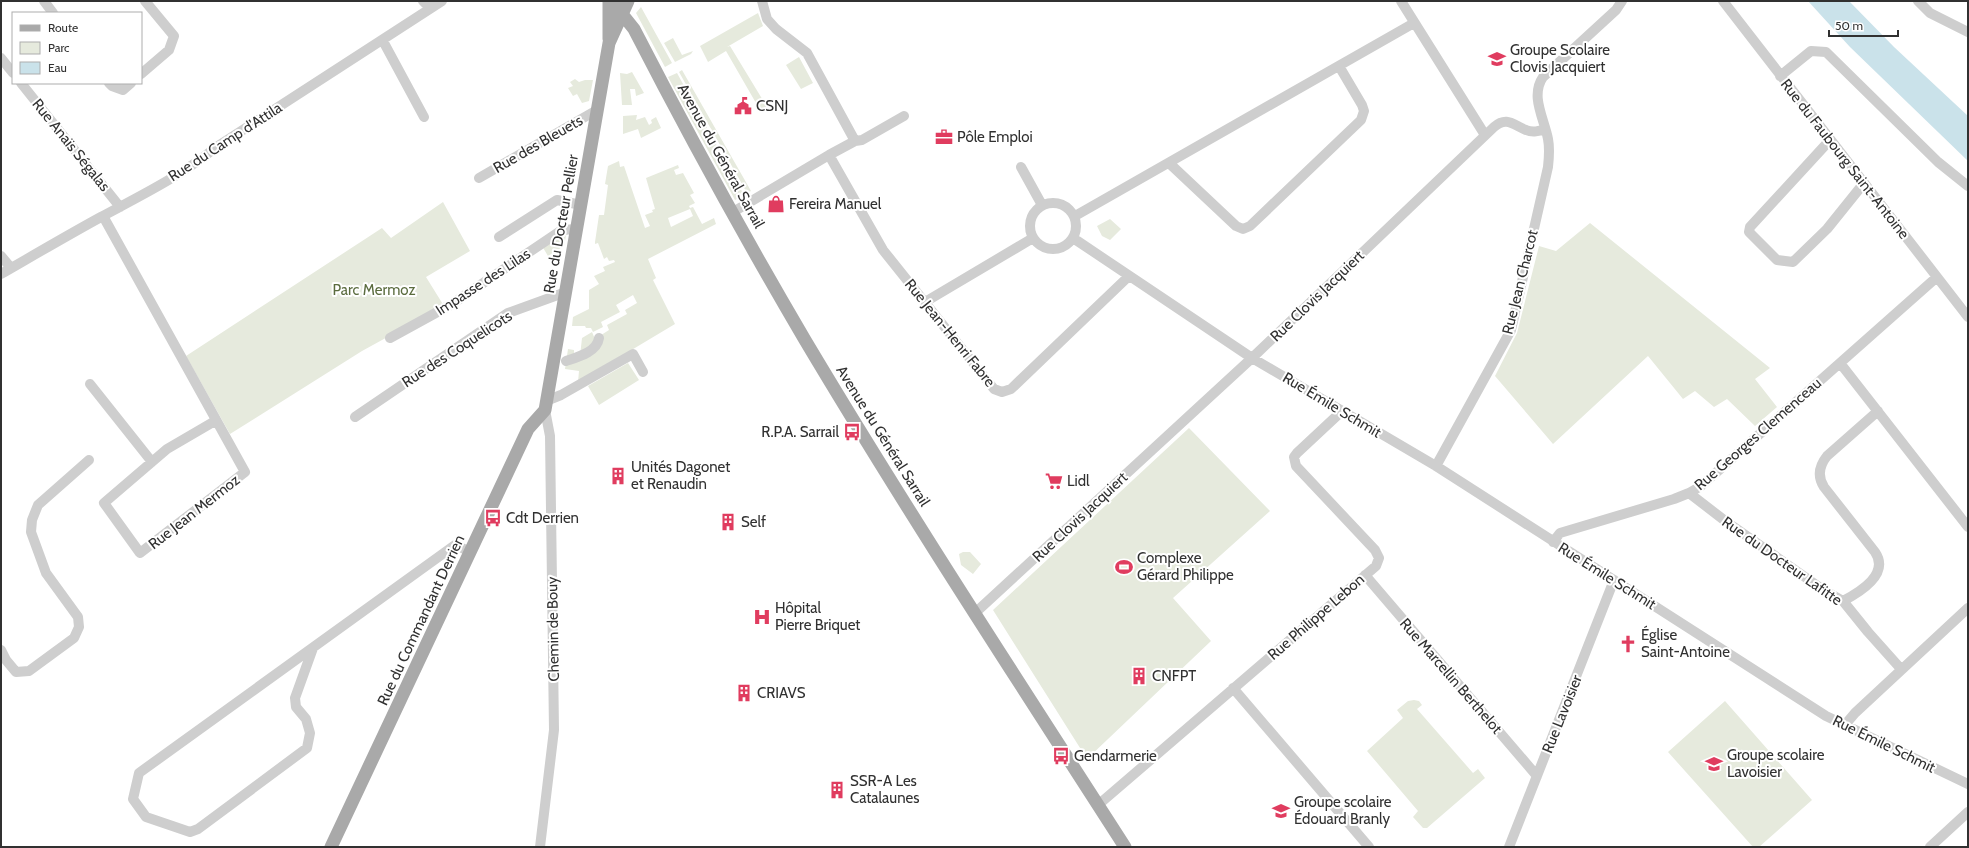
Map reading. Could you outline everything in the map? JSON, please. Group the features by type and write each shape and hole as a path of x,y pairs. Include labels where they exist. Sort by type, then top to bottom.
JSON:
{"main road":[{"name":"Avenue du Général Sarrail","path":"620,5 732,212 816,357 975,614 1125,847"},
{"name":"Rue du Docteur Pellier","path":"546,406 609,43 620,5"},
{"name":"Rue du Docteur Pellier","path":"609,43 620,5"},
{"name":"Rue du Commandant Derrien","path":"331,847 528,430 546,406"}],"street":[{"path":"44,1 52,12"},
{"path":"142,73 169,50 174,36 145,1"},
{"name":"Rue du Camp d'Attila","path":"1,274 120,207 202,158 383,41 427,5 442,1"},
{"path":"762,1 767,19 806,53 855,141"},
{"path":"1401,1 1414,24 1485,135"},
{"path":"1545,129 1536,94 1537,85 1543,77 1616,10 1622,1"},
{"name":"Rue du Faubourg Saint-Antoine","path":"1723,1 1968,317"},
{"path":"1918,1 1930,13 1966,28"},
{"path":"1075,216 1414,24"},
{"path":"383,41 424,118"},
{"path":"1780,76 1811,51 1826,52 1938,162 1968,186"},
{"path":"1,58 12,72"},
{"path":"1168,163 1236,226 1243,229 1250,226 1361,120 1364,112 1362,105 1339,66"},
{"name":"Rue Anaïs Ségalas","path":"22,84 120,207"},
{"path":"110,84 123,90 130,84"},
{"name":"Rue des Bleuets","path":"479,178 597,110"},
{"path":"732,212 828,155 855,141 862,140 904,116"},
{"name":"Rue Clovis Jacquiert","path":"975,614 1252,358 1500,122 1508,121 1527,131 1535,132 1545,129"},
{"name":"Rue Jean Charcot","path":"1436,466 1511,330 1548,167 1550,151 1545,129"},
{"path":"1830,140 1750,227 1749,232 1777,260 1793,262 1827,229 1864,183"},
{"name":"Rue Jean-Henri Fabre","path":"828,155 883,250 994,390 1002,392 1011,389 1129,276"},
{"path":"1021,167 1042,205"},
{"path":"499,237 556,200 581,205"},
{"path":"1050,203 1064,205 1075,216 1077,223 1073,238 1068,244 1053,249 1039,244 1033,238 1031,232 1031,220 1037,209 1042,205 1050,203"},
{"name":"Rue Jean Mermoz","path":"103,216 245,472 140,553 104,503 167,449 216,421"},
{"name":"Impasse des Lilas","path":"390,338 452,304 562,230 577,229"},
{"path":"925,302 1033,238"},
{"path":"1073,238 1252,358"},
{"path":"1,256 11,268"},
{"name":"Rue Georges Clemenceau","path":"1553,542 1560,533 1689,493 1701,486 1938,278"},
{"name":"Rue des Coquelicots","path":"355,417 508,312 566,292"},
{"path":"566,361 590,351 599,338"},
{"path":"546,406 561,395 633,354 643,372"},
{"name":"Rue Émile Schmit","path":"1252,358 1436,466 1738,660 1844,726 1968,784"},
{"path":"1840,363 1968,527"},
{"path":"90,384 152,462"},
{"name":"Chemin de Bouy","path":"540,847 554,730 550,436 546,406"},
{"name":"Rue Philippe Lebon","path":"1098,805 1365,575 1378,562 1379,558 1375,550 1296,466 1294,461 1297,452 1342,411"},
{"path":"1843,602 1854,596 1874,578 1880,568 1880,562 1875,552 1824,487 1819,474 1822,462 1827,456 1878,411"},
{"path":"1,650 6,660 16,672 29,672 74,638 79,627 78,617 46,573 31,532 32,520 38,505 89,460"},
{"name":"Rue du Docteur Lafitte","path":"1689,493 1783,562 1843,602 1901,669"},
{"path":"313,648 295,698 296,707 306,719 310,733 307,748 198,829 190,832 146,816 132,799 139,773 455,545 471,552"},
{"name":"Rue Marcellin Berthelot","path":"1365,575 1537,776"},
{"name":"Rue Lavoisier","path":"1509,847 1614,580"},
{"path":"1844,726 1855,713 1901,669 1968,608"},
{"path":"1233,688 1369,847"},
{"path":"1930,847 1968,812"}],"green space":[{"path":"641,7 672,63 665,67 636,13"},
{"path":"758,13 763,26 727,47 730,46 767,107 760,110 726,51 708,62 700,46"},
{"path":"673,38 682,55 693,51 691,54 675,62 664,43"},
{"path":"799,57 813,83 801,89 786,65"},
{"path":"682,70 751,191 747,193 679,72"},
{"path":"632,72 644,93 636,96 635,89 630,89 632,105 622,105 620,73 627,74"},
{"path":"677,73 744,195 735,200 668,77"},
{"path":"575,79 579,82 593,80 589,101 582,103 577,94 573,96 568,88 573,86 570,82"},
{"path":"637,115 636,120 645,117 649,125 652,123 651,120 656,117 661,128 641,138 638,129 623,134 623,116"},
{"path":"619,161 620,167 624,166 645,228 650,226 645,215 653,212 652,210 655,209 646,178 678,165 679,168 674,170 676,175 683,173 694,193 690,195 695,203 689,206 690,208 693,207 702,224 714,218 716,224 648,259 656,278 653,280 675,324 578,382 579,371 565,369 568,349 574,350 574,355 580,356 582,338 592,332 595,339 609,330 607,325 627,314 625,310 637,303 633,295 616,305 620,312 601,322 603,327 593,332 591,328 586,328 585,326 572,326 573,317 589,309 589,290 599,284 594,276 605,271 603,267 615,262 614,260 609,261 607,257 604,259 598,243 595,244 599,215 604,215 608,185 605,184 608,166","holes":["690,209 693,216 671,227 668,218"]},
{"name":"Parc Mermoz","path":"443,202 470,251 426,277 444,306 362,351 230,434 186,356 382,228 391,238"},
{"path":"1110,219 1121,229 1110,240 1102,236 1097,226"},
{"path":"1590,223 1770,368 1755,379 1777,407 1755,426 1727,399 1714,407 1695,391 1683,399 1648,356 1553,444 1495,376 1517,333 1539,246 1556,251"},
{"path":"567,231 564,246 548,256 542,246"},
{"path":"628,363 639,380 599,405 588,386"},
{"name":"Complexe Gérard Philippe","path":"1189,428 1270,511 1173,598 1211,641 1087,759 993,610"},
{"path":"963,552 970,552 981,564 973,574 961,565 959,554"},
{"path":"1408,701 1419,701 1422,705 1417,709 1473,773 1478,769 1485,778 1427,828 1423,828 1413,817 1418,811 1367,751 1403,718 1397,710"},
{"path":"1725,701 1812,800 1759,847 1753,847 1668,752"}],"water":[{"path":"1808,1 1849,1 1894,47 1968,116 1968,161 1850,47"}],"place":[{"name":"Groupe Scolaire Clovis Jacquiert","path":"1497,59"},
{"name":"CSNJ","path":"743,106"},
{"name":"Pôle Emploi","path":"944,137"},
{"name":"Fereira Manuel","path":"776,204"},
{"name":"R.P.A. Sarrail","path":"852,432"},
{"name":"Unités Dagonet et Renaudin","path":"618,476"},
{"name":"Lidl","path":"1054,481"},
{"name":"Cdt Derrien","path":"493,518"},
{"name":"Self","path":"728,522"},
{"name":"Complexe Gérard Philippe","path":"1124,567"},
{"name":"Hôpital Pierre Briquet","path":"762,617"},
{"name":"Église Saint-Antoine","path":"1628,644"},
{"name":"CNFPT","path":"1139,676"},
{"name":"CRIAVS","path":"744,693"},
{"name":"Gendarmerie","path":"1061,756"},
{"name":"Groupe scolaire Lavoisier","path":"1714,764"},
{"name":"SSR-A Les Catalaunes","path":"837,790"},
{"name":"Groupe scolaire Édouard Branly","path":"1281,811"}]}
